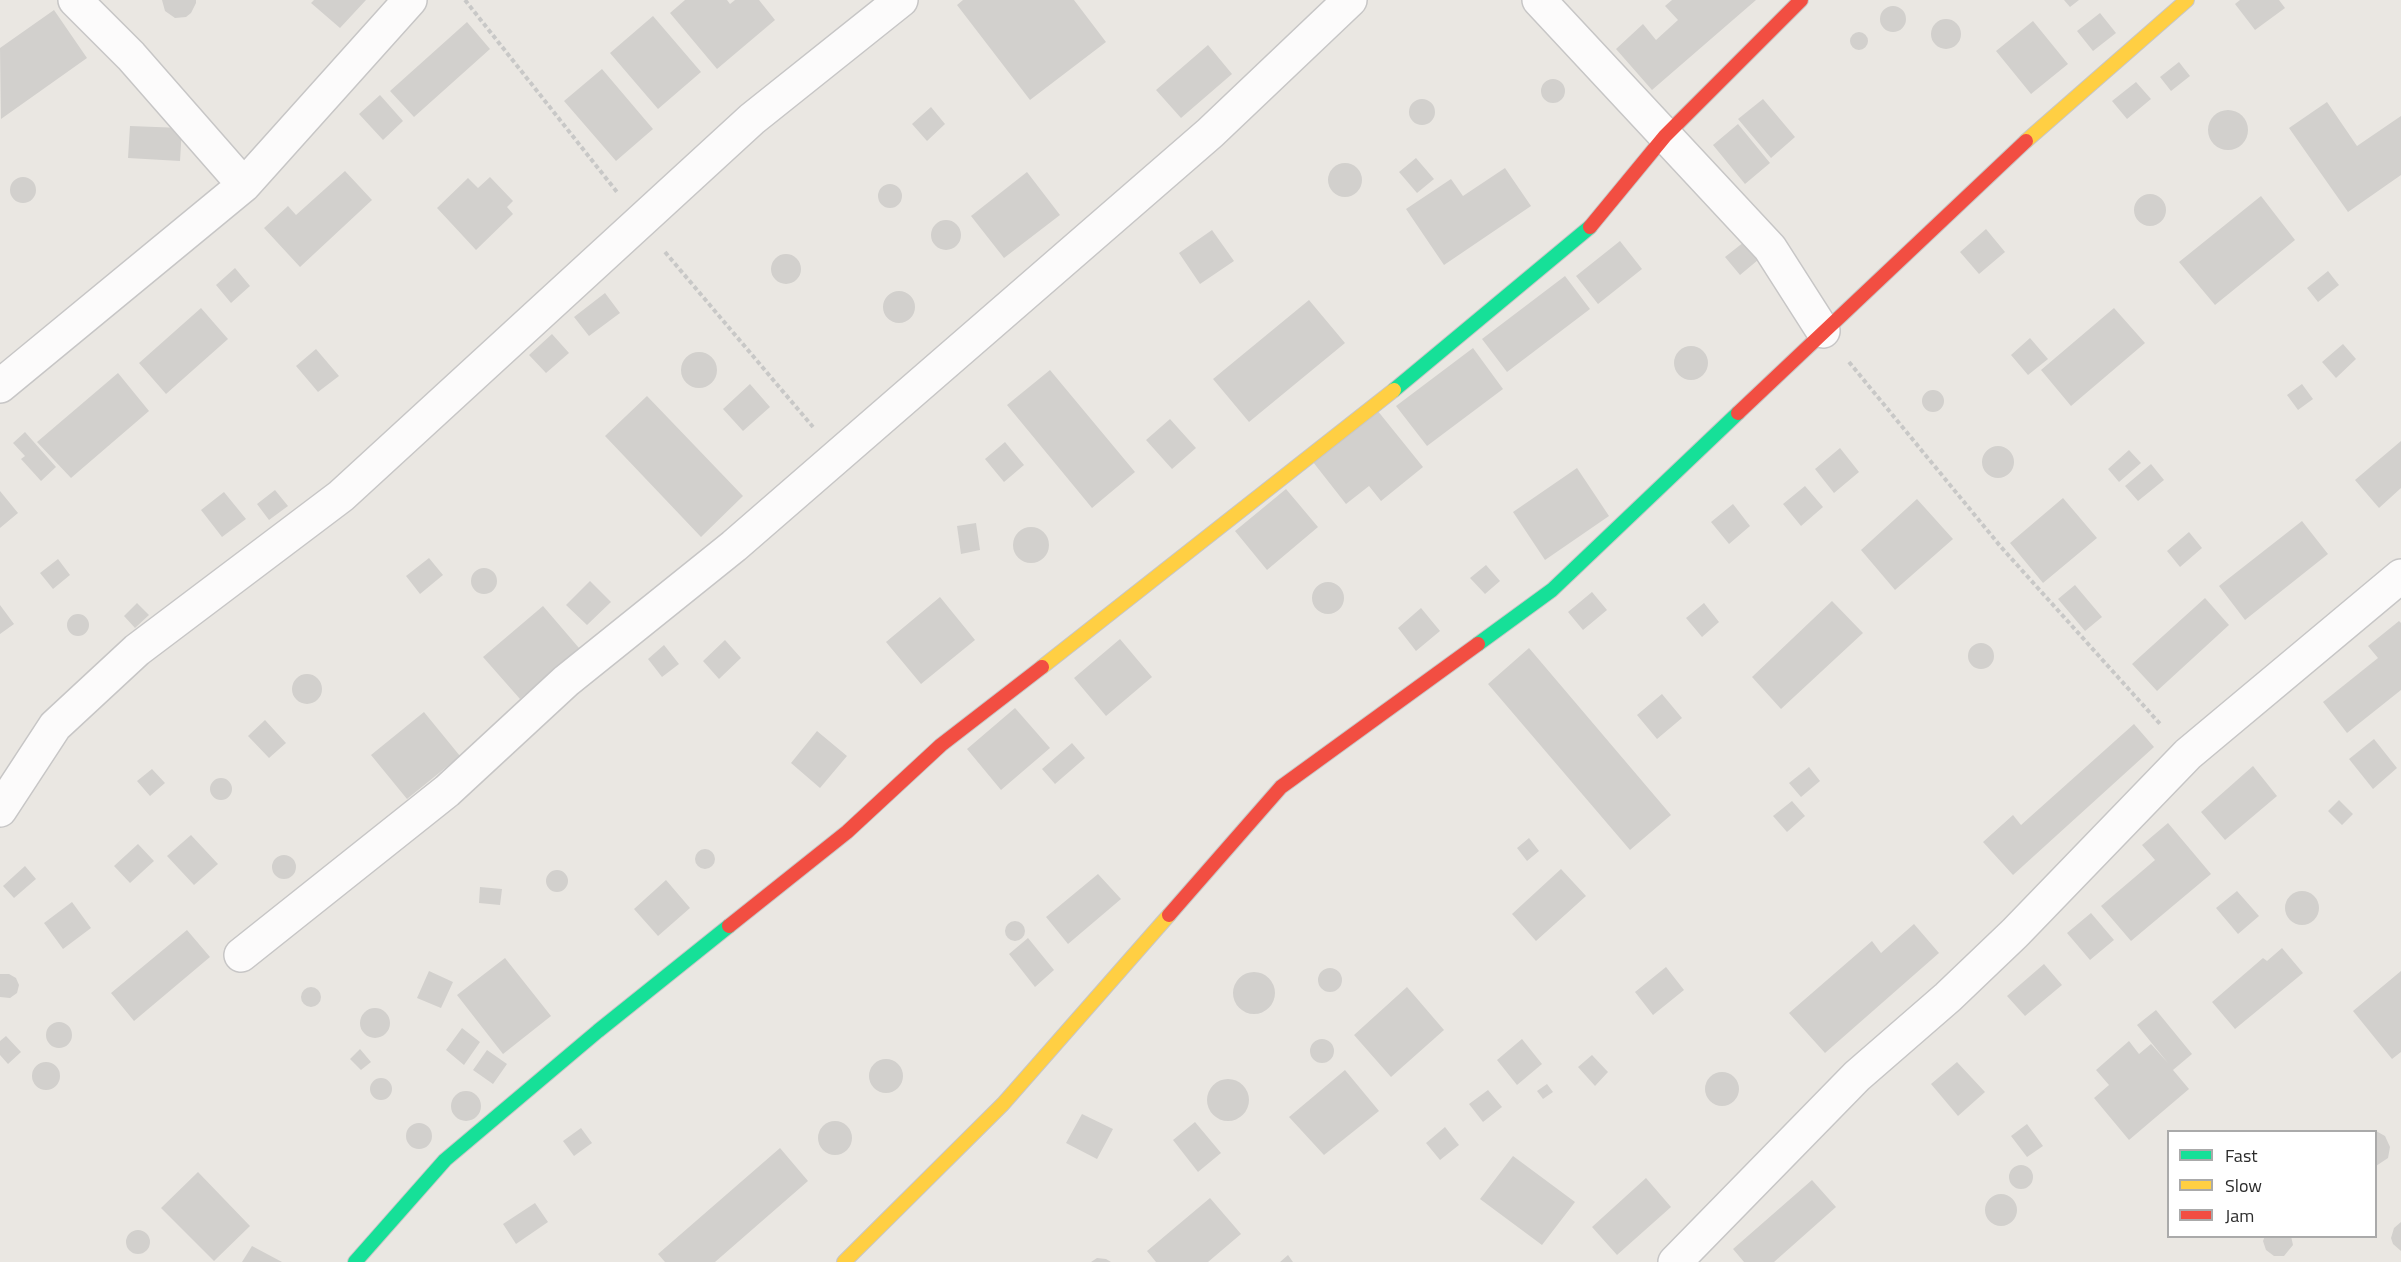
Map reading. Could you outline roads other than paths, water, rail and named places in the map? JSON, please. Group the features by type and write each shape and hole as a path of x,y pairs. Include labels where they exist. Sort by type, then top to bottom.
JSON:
{"street":[{"path":"75,0 131,57 244,185"},
{"path":"0,386 244,185 410,0"},
{"path":"0,810 55,726 137,650 341,496 752,119 901,0"},
{"path":"241,956 447,791 566,681 734,546 1209,133 1350,0"},
{"path":"1539,0 1770,248 1823,331"},
{"path":"356,1262 445,1160 589,1039 848,832 941,745 1149,585 1371,408 1595,223 1665,136 1801,0"},
{"path":"844,1262 1003,1104 1281,787 1552,590 2011,154 2187,0"},
{"path":"1675,1262 1857,1076 1948,997 2015,933 2188,754 2401,576"}]}
